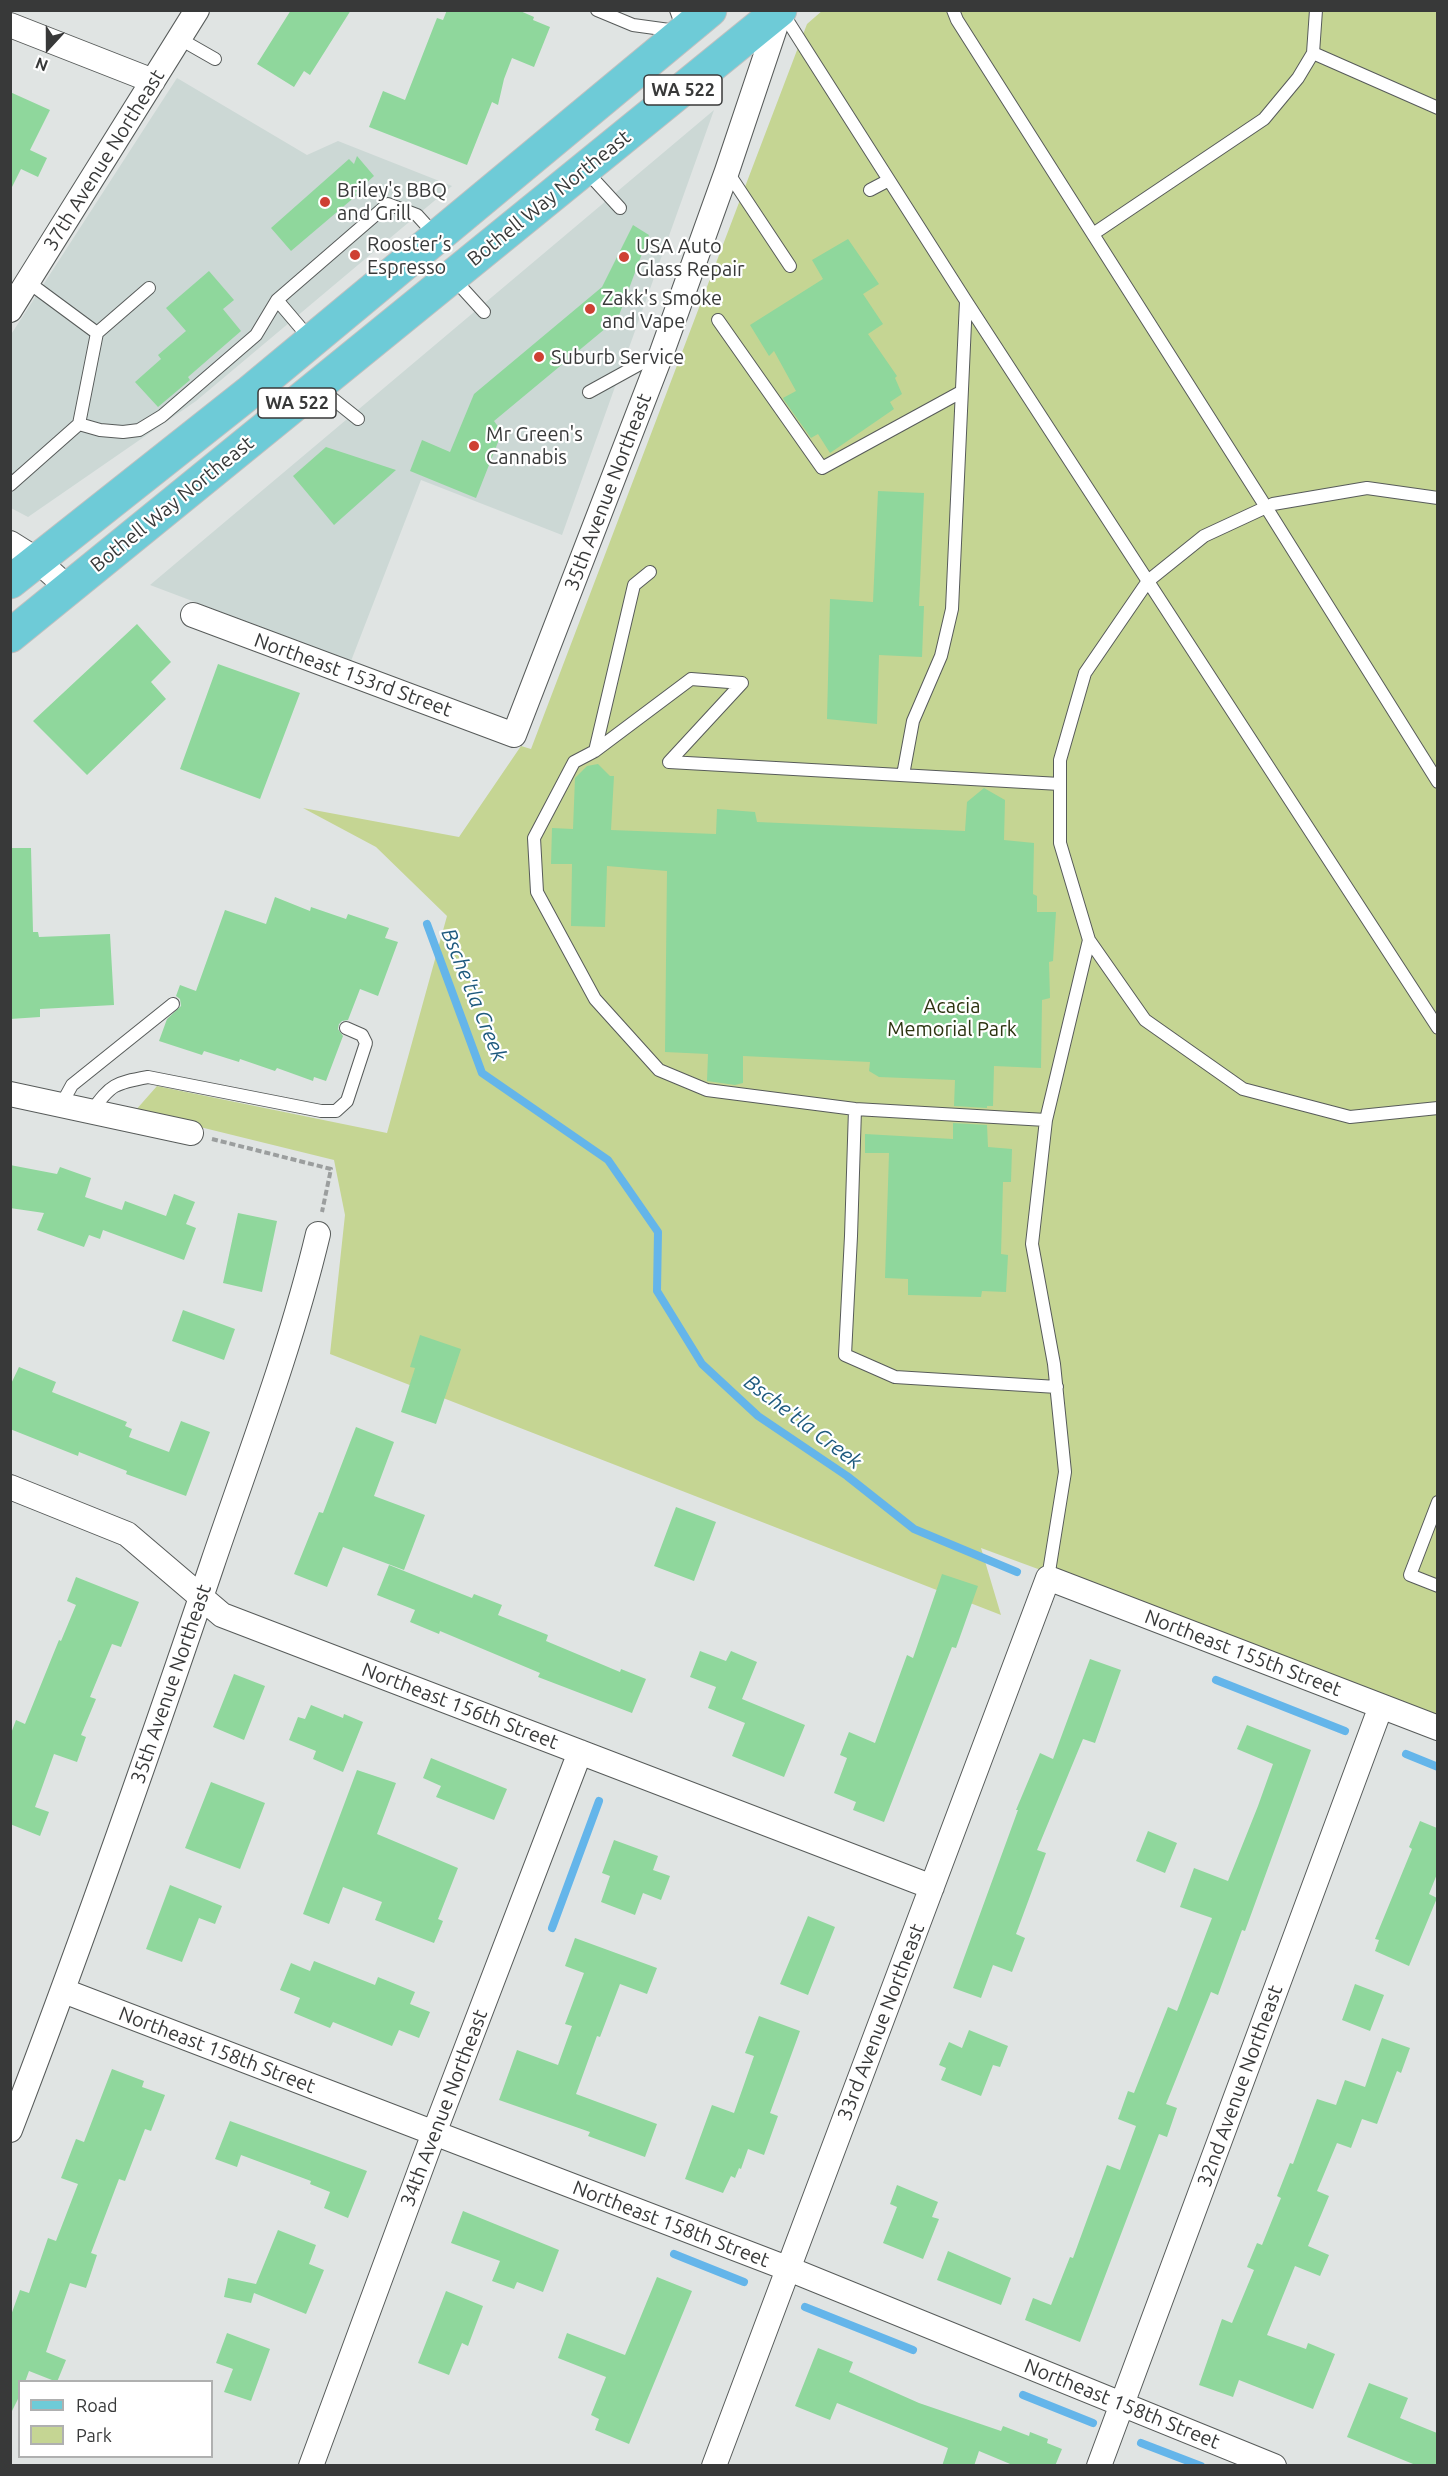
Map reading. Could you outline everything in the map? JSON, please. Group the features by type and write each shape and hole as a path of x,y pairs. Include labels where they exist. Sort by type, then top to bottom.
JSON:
{"main road":[{"name":"Bothell Way Northeast","path":"10,582 24,552 312,340 436,237 680,21 710,10"},
{"name":"Bothell Way Northeast","path":"10,636 781,10"},
{"path":"585,169 573,149 682,58 680,21"}],"street":[{"name":"37th Avenue Northeast","path":"10,310 197,10"},
{"name":"35th Avenue Northeast","path":"514,735 662,352 727,171 781,10"},
{"path":"10,26 153,81"},
{"path":"24,552 68,588"},
{"name":"Northeast 153rd Street","path":"193,615 514,735"},
{"path":"10,1094 191,1133"},
{"name":"35th Avenue Northeast","path":"10,2130 64,1991 201,1598 303,1296 318,1234"},
{"name":"Northeast 156th Street","path":"10,1487 128,1534 222,1615 932,1887"},
{"name":"Northeast 155th Street","path":"1048,1578 1437,1728"},
{"name":"33rd Avenue Northeast","path":"714,2466 1048,1578"},
{"name":"32nd Avenue Northeast","path":"1100,2466 1381,1706"},
{"name":"34th Avenue Northeast","path":"311,2466 434,2133 580,1752"},
{"name":"Northeast 158th Street","path":"64,1991 789,2269 1274,2466"}],"lane":[{"path":"597,10 633,25 680,21"},
{"path":"781,10 966,301 1437,1029"},
{"path":"953,10 957,20 1266,507 1437,782"},
{"path":"1093,234 1264,119 1298,78 1313,53 1316,10"},
{"path":"180,39 215,58"},
{"path":"1313,53 1437,108"},
{"path":"585,169 620,208"},
{"path":"727,171 790,266"},
{"path":"870,190 889,180"},
{"path":"79,424 100,430 123,432 140,430 162,416 256,335 277,300 388,204 417,214 436,237"},
{"path":"452,277 484,312"},
{"path":"28,282 98,333"},
{"path":"10,485 79,424 98,333 149,288"},
{"path":"277,300 312,340"},
{"path":"903,775 914,721 941,656 951,609 966,301"},
{"path":"718,320 822,468 961,392"},
{"path":"589,392 662,352"},
{"path":"317,386 358,419"},
{"path":"1437,498 1367,488 1273,504 1204,536 1148,581 1085,673 1060,760 1060,843 1089,940 1145,1020 1243,1089 1350,1117 1437,1108"},
{"path":"596,751 634,585 650,572"},
{"path":"1046,1120 855,1109 707,1090 659,1070 595,999 537,892 534,837 574,762 596,751 691,679 742,682 669,762 1060,784"},
{"path":"1048,1578 1065,1472 1056,1387 1032,1244 1046,1120 1089,940"},
{"path":"61,1105 72,1085 173,1004"},
{"path":"92,1112 105,1091 124,1081 148,1077 321,1111 336,1111 347,1101 366,1043 362,1035 345,1028"},
{"path":"855,1109 845,1355 895,1377 1056,1387"},
{"path":"1437,1502 1410,1575 1437,1586"}],"path":[{"path":"191,1133 331,1169 318,1234"}],"shaded area":[{"path":"177,78 307,155 338,141 452,186 196,401 28,517 11,508 10,336"},
{"path":"714,110 562,535 421,480 351,661 150,585"}],"green space":[{"name":"Acacia Memorial Park","path":"823,10 1437,11 1437,1716 981,1548 1001,1615 330,1354 345,1215 334,1160 135,1111 157,1086 387,1133 447,916 376,847 303,808 459,837 521,746 531,749 807,24"}],"building":[{"path":"291,10 351,10 310,75 304,71 294,87 257,64"},
{"path":"447,10 518,10 550,27 534,67 512,58 498,105 492,102 467,165 369,127 383,91 405,100 437,18 443,20"},
{"path":"10,92 50,110 30,150 47,158 38,177 21,169 10,191"},
{"name":"Briley's BBQ and Grill","path":"357,156 374,176 355,193 357,195 291,251 271,228 349,159 354,164"},
{"path":"633,225 649,235 618,318 494,421 502,432 476,498 410,471 422,440 450,452 474,394 602,287"},
{"path":"848,239 879,284 863,294 883,324 868,334 897,376 895,378 902,394 890,402 894,409 830,453 818,434 811,438 784,400 783,398 796,391 774,351 769,356 750,325 823,279 812,260"},
{"path":"209,271 234,300 223,309 241,331 188,377 190,380 158,407 135,382 161,359 158,355 186,331 166,308"},
{"path":"326,447 396,470 334,525 293,476"},
{"path":"878,491 924,493 919,606 924,606 922,657 879,655 877,724 827,719 830,599 873,602"},
{"path":"137,624 171,662 151,682 166,699 87,775 33,721"},
{"path":"218,664 300,693 260,799 180,769"},
{"path":"598,764 610,776 614,776 611,830 716,834 717,809 755,812 757,822 965,831 967,802 984,788 1005,800 1004,840 1034,843 1033,894 1037,896 1037,912 1056,912 1053,961 1049,962 1050,998 1042,1000 1041,1068 994,1066 993,1106 987,1106 987,1108 954,1106 955,1080 879,1077 869,1071 870,1062 743,1056 743,1083 735,1085 707,1081 708,1054 665,1052 667,871 607,866 605,927 571,926 572,864 551,864 552,828 573,829 575,778 587,766"},
{"path":"10,848 31,848 33,932 38,932 39,937 110,934 114,1005 40,1009 40,1017 10,1019"},
{"path":"275,897 310,911 311,907 346,919 348,914 389,928 385,938 398,942 378,996 360,989 348,1020 339,1024 338,1029 343,1036 326,1081 314,1077 313,1081 277,1068 275,1071 240,1059 239,1062 204,1051 202,1055 159,1041 167,1019 181,1006 180,999 176,996 180,985 196,991 225,910 266,924"},
{"path":"953,1123 987,1125 988,1147 1012,1149 1011,1182 1003,1182 1001,1254 1008,1255 1006,1292 982,1291 981,1297 908,1295 908,1279 885,1278 889,1153 865,1153 865,1134 953,1139"},
{"path":"10,1165 57,1174 60,1167 91,1178 85,1197 122,1210 125,1201 166,1216 174,1194 195,1202 186,1224 196,1228 184,1260 103,1230 100,1239 89,1235 84,1247 37,1230 44,1213 10,1208"},
{"path":"238,1213 277,1221 262,1292 223,1283"},
{"path":"183,1310 235,1329 224,1360 172,1341"},
{"path":"420,1335 461,1349 436,1424 401,1412 415,1368 410,1367"},
{"path":"19,1367 56,1382 52,1392 127,1422 125,1426 132,1429 129,1437 169,1452 181,1421 210,1432 186,1496 126,1474 127,1471 79,1452 78,1456 10,1429 10,1386"},
{"path":"356,1427 394,1442 374,1496 425,1515 404,1570 343,1547 327,1587 294,1574 319,1512 323,1513"},
{"path":"676,1507 716,1522 694,1581 654,1566"},
{"path":"389,1565 472,1598 474,1594 502,1605 498,1615 548,1635 546,1641 620,1672 621,1669 646,1679 632,1713 538,1677 540,1673 440,1631 439,1634 410,1622 415,1610 377,1595"},
{"path":"942,1574 978,1586 956,1648 952,1647 884,1822 853,1810 856,1802 834,1793 847,1758 840,1755 849,1732 875,1743 907,1655 913,1658"},
{"path":"76,1577 139,1602 121,1647 112,1644 90,1697 96,1699 81,1735 86,1737 77,1762 54,1754 35,1807 49,1812 40,1836 10,1824 10,1736 16,1720 25,1724 59,1640 61,1641 76,1605 67,1601"},
{"path":"700,1651 726,1661 731,1651 757,1662 742,1699 805,1725 784,1777 732,1756 745,1723 708,1708 716,1687 690,1677"},
{"path":"1090,1659 1121,1670 1095,1743 1083,1739 1037,1850 1046,1853 1016,1934 1025,1938 1012,1972 993,1965 981,1998 953,1988 1018,1810 1016,1810 1040,1753 1053,1759"},
{"path":"234,1674 265,1686 244,1740 213,1727"},
{"path":"311,1705 343,1718 344,1714 363,1722 343,1772 313,1759 316,1751 289,1740 298,1717 305,1719"},
{"path":"1247,1725 1311,1750 1245,1931 1242,1930 1218,1995 1211,1992 1166,2104 1177,2108 1167,2137 1159,2134 1080,2342 1025,2320 1033,2298 1051,2305 1070,2257 1073,2258 1107,2165 1120,2170 1136,2126 1118,2119 1128,2091 1134,2093 1168,2007 1177,2011 1212,1918 1180,1907 1194,1868 1228,1881 1258,1806 1273,1764 1237,1749"},
{"path":"431,1758 507,1789 494,1820 436,1797 441,1786 423,1778"},
{"path":"357,1770 396,1783 377,1834 458,1868 438,1919 443,1921 434,1943 375,1920 382,1902 343,1887 329,1924 303,1914"},
{"path":"211,1782 265,1803 240,1869 185,1848"},
{"path":"1420,1821 1437,1828 1437,1874 1429,1894 1437,1898 1409,1966 1375,1951 1379,1940 1375,1939 1412,1849 1409,1847"},
{"path":"1148,1831 1177,1843 1165,1873 1136,1861"},
{"path":"614,1840 658,1856 653,1870 670,1876 661,1900 643,1893 635,1915 601,1902 610,1876 602,1873"},
{"path":"170,1885 222,1906 215,1924 199,1918 182,1962 146,1949"},
{"path":"808,1916 835,1927 808,1995 780,1984"},
{"path":"575,1938 657,1968 647,1994 620,1984 600,2037 597,2036 576,2094 657,2124 645,2157 588,2136 590,2132 499,2100 517,2050 558,2065 572,2026 565,2024 584,1973 565,1966"},
{"path":"314,1961 375,1985 378,1977 415,1992 410,2004 430,2012 419,2038 399,2030 392,2046 333,2022 330,2028 294,2013 300,1998 280,1990 291,1963 310,1971"},
{"path":"1355,1984 1384,1995 1370,2031 1342,2020"},
{"path":"759,2016 800,2031 770,2113 778,2116 764,2155 748,2149 741,2169 739,2168 735,2178 731,2176 723,2193 685,2179 712,2105 734,2113 754,2056 745,2053"},
{"path":"969,2030 1008,2046 1000,2067 993,2065 981,2096 941,2080 946,2068 939,2065 949,2042 962,2048"},
{"path":"1382,2038 1410,2048 1401,2073 1397,2071 1377,2124 1362,2119 1351,2148 1337,2143 1317,2191 1329,2196 1308,2246 1329,2255 1320,2276 1295,2266 1267,2335 1306,2349 1308,2343 1335,2354 1313,2409 1239,2380 1233,2397 1199,2385 1222,2319 1232,2323 1254,2270 1247,2267 1257,2243 1262,2245 1281,2198 1277,2196 1290,2163 1293,2164 1317,2099 1336,2105 1345,2080 1365,2087"},
{"path":"112,2069 144,2081 142,2087 165,2095 151,2131 145,2129 125,2181 119,2179 91,2253 97,2255 86,2288 70,2283 46,2352 66,2360 58,2380 29,2371 26,2380 18,2380 18,2399 10,2415 10,2318 20,2290 29,2293 48,2238 56,2241 78,2184 61,2178 76,2139 84,2142"},
{"path":"230,2121 367,2171 348,2218 324,2208 330,2192 310,2184 311,2181 241,2155 237,2167 215,2159"},
{"path":"897,2185 938,2202 932,2217 939,2219 923,2259 883,2243 897,2207 890,2204"},
{"path":"463,2211 559,2250 543,2292 517,2282 514,2289 492,2281 500,2261 451,2243"},
{"path":"278,2230 316,2245 309,2264 324,2270 306,2314 254,2293 251,2303 224,2297 228,2278 256,2284"},
{"path":"948,2251 1011,2278 1001,2305 937,2280"},
{"path":"657,2277 692,2291 629,2444 595,2430 599,2419 591,2415 606,2377 558,2358 567,2333 625,2355"},
{"path":"446,2291 483,2306 468,2346 462,2343 449,2375 418,2363"},
{"path":"227,2333 270,2349 251,2401 224,2392 233,2369 216,2363"},
{"path":"818,2348 853,2362 849,2372 919,2403 1001,2431 1003,2426 1029,2436 1030,2432 1048,2439 1047,2443 1062,2449 1055,2466 1015,2466 979,2451 974,2466 942,2466 948,2448 837,2403 830,2420 795,2406"},
{"path":"1369,2383 1408,2398 1400,2418 1437,2433 1437,2466 1418,2466 1347,2437"}],"waterway":[{"name":"Bsche'tla Creek","path":"427,924 482,1073 608,1160 658,1232 657,1291 702,1364 758,1416 847,1476 914,1529 1017,1572"},
{"path":"1216,1680 1345,1731"},
{"path":"1406,1754 1438,1767"},
{"path":"552,1928 599,1801"},
{"path":"674,2254 744,2282"},
{"path":"805,2307 913,2350"},
{"path":"1023,2395 1093,2423"},
{"path":"1141,2443 1201,2466"}],"place":[{"name":"Briley's BBQ and Grill","path":"325,202"},
{"name":"Rooster’s Espresso","path":"355,255"},
{"name":"USA Auto Glass Repair","path":"624,257"},
{"name":"Zakk's Smoke and Vape","path":"590,309"},
{"name":"Suburb Service","path":"539,357"},
{"name":"Mr Green's Cannabis","path":"474,446"}]}
